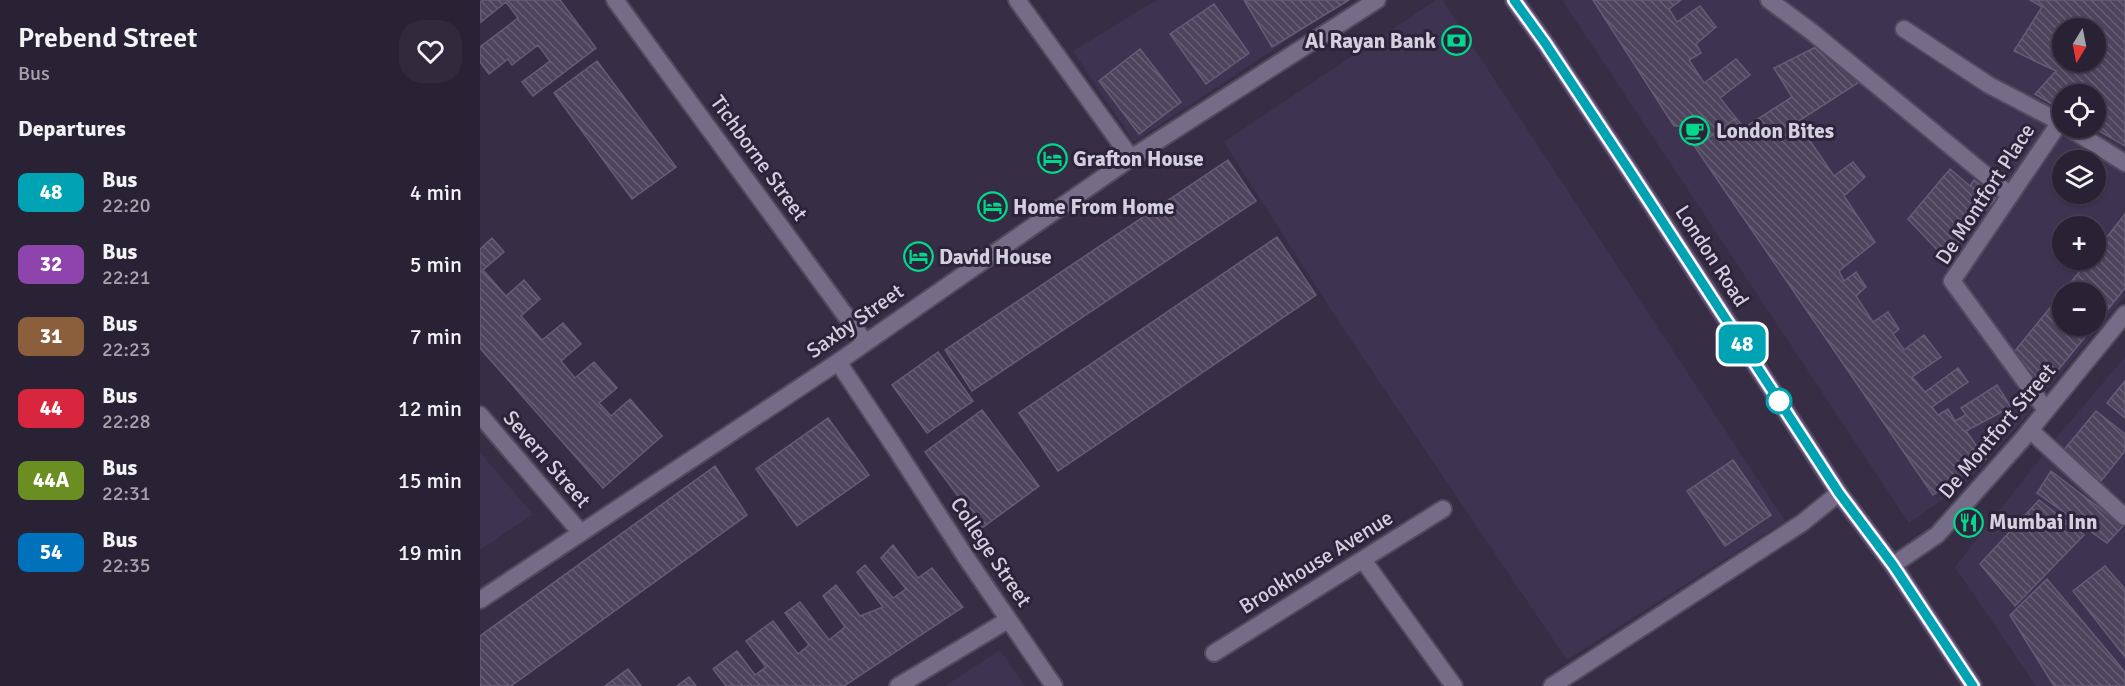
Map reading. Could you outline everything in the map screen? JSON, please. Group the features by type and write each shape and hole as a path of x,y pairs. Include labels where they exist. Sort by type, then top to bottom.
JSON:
{"main road":[{"name":"London Road","path":"1514,0 1629,170 1839,493 1893,565 1972,686"}],"street":[{"name":"Tichborne Street","path":"615,0 865,342"},
{"path":"1017,0 1131,158"},
{"name":"Saxby Street","path":"480,600 838,362 1131,158 1377,0"},
{"path":"1769,0 1812,32 2010,195"},
{"path":"1904,29 1989,85 2052,118"},
{"name":"De Montfort Place","path":"2046,410 1952,281 2010,195 2053,138"},
{"name":"De Montfort Place","path":"2086,138 2125,163"},
{"name":"De Montfort Street","path":"1893,565 1937,535 2030,430 2125,314"},
{"name":"College Street","path":"838,362 1054,686"},
{"name":"Severn Street","path":"480,415 581,533"},
{"path":"2030,430 2125,517"},
{"path":"1559,684 1802,523 1839,493"},
{"name":"Brookhouse Avenue","path":"1214,653 1443,509"},
{"path":"1363,560 1454,686"},
{"path":"898,686 1008,620"}],"shaded area":[{"path":"1157,0 1348,0 1134,142 1073,51"},
{"path":"1436,0 1442,0 1785,521 1567,660 1337,319 1224,142"},
{"path":"1562,0 2125,0 2125,296 2106,319 2106,282 2052,282 2052,336 2092,336 2021,422 1966,483 1909,523"},
{"path":"2125,357 2125,502 2053,442"},
{"path":"480,453 533,514 480,550"},
{"path":"2044,454 2125,528 2125,686 2036,686 1955,567"},
{"path":"1000,650 1025,686 945,686"}],"building":[{"path":"483,0 560,0 596,48 533,96 522,82 550,61 538,45 512,65 508,59 489,74 480,62 480,47 518,18 506,2 481,22 480,2"},
{"path":"1244,0 1349,0 1272,47"},
{"path":"1593,0 1681,0 1669,9 1677,22 1700,6 1716,27 1696,44 1701,53 1689,60 1704,83 1736,59 1750,75 1720,98 1736,118 1695,147 1680,126 1674,126"},
{"path":"2030,0 2125,0 2125,146 2106,135 2106,84 2052,84 2052,104 2035,94 2055,72 2106,72 2106,18 2052,18 2052,69 2014,51 2042,7"},
{"path":"1214,4 1249,53 1206,84 1170,34"},
{"path":"1818,46 1861,81 1797,122 1834,176 1853,162 1865,177 1844,196 1875,242 1839,271 1844,281 1856,272 1866,287 1856,296 1873,322 1888,312 1899,329 1893,334 1904,350 1924,335 1941,357 1912,377 1925,392 1958,368 1968,382 1932,407 1938,415 1948,409 1955,421 1966,415 1961,408 1997,385 2011,407 1966,431 1986,459 1933,495 1695,147 1736,118 1744,128 1792,97 1774,68"},
{"path":"1140,49 1181,102 1139,134 1099,81"},
{"path":"597,61 676,167 632,199 554,93"},
{"path":"1228,160 1256,201 972,391 945,350"},
{"path":"1950,169 1970,186 1974,180 1996,198 1945,258 1908,219"},
{"path":"2125,214 2125,288 2106,312 2106,282 2071,282 2081,270 2106,270 2106,238"},
{"path":"1277,237 1316,295 1058,471 1019,413"},
{"path":"492,238 504,252 483,270 506,296 524,280 540,299 521,316 542,340 563,323 581,344 561,361 575,378 594,362 617,388 599,403 611,416 630,399 662,436 603,488 480,348 480,249"},
{"path":"2052,305 2052,336 2086,336 2045,386 2014,352"},
{"path":"938,352 973,401 927,433 892,385"},
{"path":"2125,381 2125,418 2107,403"},
{"path":"982,410 1039,486 982,528 925,452"},
{"path":"2096,411 2125,434 2125,451 2101,481 2064,450"},
{"path":"828,418 869,475 797,526 756,469"},
{"path":"1733,460 1771,515 1725,546 1687,491"},
{"path":"715,466 747,515 511,686 480,686 480,636"},
{"path":"2051,471 2123,526 2107,543 2037,493"},
{"path":"2039,500 2084,535 2015,606 1980,564"},
{"path":"893,545 918,578 932,568 963,607 844,686 726,686 713,669 737,651 755,675 766,667 746,641 773,621 798,654 809,645 785,613 800,602 829,640 845,627 823,596 836,585 860,616 883,607 857,572 865,565 893,598 906,589 881,558"},
{"path":"2105,566 2125,589 2125,657 2073,591"},
{"path":"2047,579 2125,672 2125,686 2054,686 2010,615"},
{"path":"628,669 641,686 605,686"},
{"path":"689,677 696,686 677,686"}],"bus line":[{"name":"48","path":"1514,0 1629,170 1839,493 1893,565 1973,686"}],"place":[{"name":"Al Rayan Bank","path":"1457,41"},
{"name":"London Bites","path":"1695,131"},
{"name":"Grafton House","path":"1052,159"},
{"name":"Home From Home","path":"992,207"},
{"name":"David House","path":"918,257"},
{"name":"Mumbai Inn","path":"1968,522"}]}
